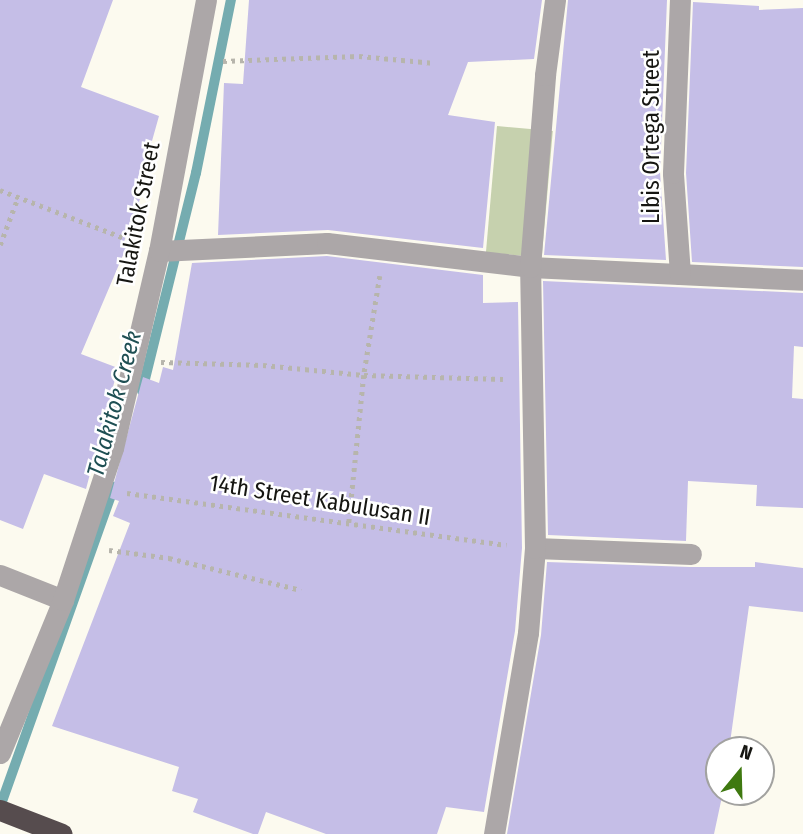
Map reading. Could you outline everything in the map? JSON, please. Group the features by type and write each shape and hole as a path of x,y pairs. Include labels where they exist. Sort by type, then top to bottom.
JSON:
{"highway":[{"path":"0,810 62,834"}],"street":[{"name":"Talakitok Street","path":"0,752 63,600 99,490 159,251 206,0"},
{"path":"494,834 527,633 535,548 530,267 545,75 555,0"},
{"name":"Libis Ortega Street","path":"680,0 673,173 680,274"},
{"path":"159,251 263,243 327,243 530,267 803,280"},
{"path":"535,548 691,554"},
{"path":"0,575 63,600"}],"path":[{"path":"195,62 359,56 435,63"},
{"path":"0,190 159,251"},
{"path":"0,245 18,197"},
{"path":"349,523 364,375 382,251"},
{"path":"133,363 263,365 364,375 531,380"},
{"name":"14th Street Kabulusan II","path":"99,490 535,548"},
{"path":"80,547 169,558 301,590"}],"green space":[{"path":"497,126 553,131 542,257 486,253"}],"building":[{"path":"0,0 113,0 81,87 159,116 136,198 140,199 122,247 126,248 81,354 118,368 86,489 44,474 23,529 0,520"},
{"path":"249,0 542,0 534,59 468,62 448,115 495,122 483,248 328,230 218,235 224,83 243,84"},
{"path":"568,0 667,0 660,172 666,260 544,255"},
{"path":"693,2 759,6 759,10 803,8 803,267 692,262 686,173"},
{"path":"327,256 483,275 483,303 518,302 522,548 515,631 484,812 446,807 437,834 326,834 266,812 258,834 253,834 193,812 198,799 172,791 179,767 52,726 130,523 113,516 119,501 110,498 143,377 159,383 163,367 173,370 192,263"},
{"path":"543,281 803,293 803,347 794,346 792,398 803,399 803,508 756,506 757,485 688,481 686,541 548,535"},
{"path":"547,562 755,567 755,562 803,568 803,612 749,606 731,736 705,736 705,806 720,806 714,834 507,834 541,635"}],"waterway":[{"name":"Talakitok Creek","path":"142,391 196,173 231,0"},
{"name":"Talakitok Creek","path":"0,807 114,487"}]}
